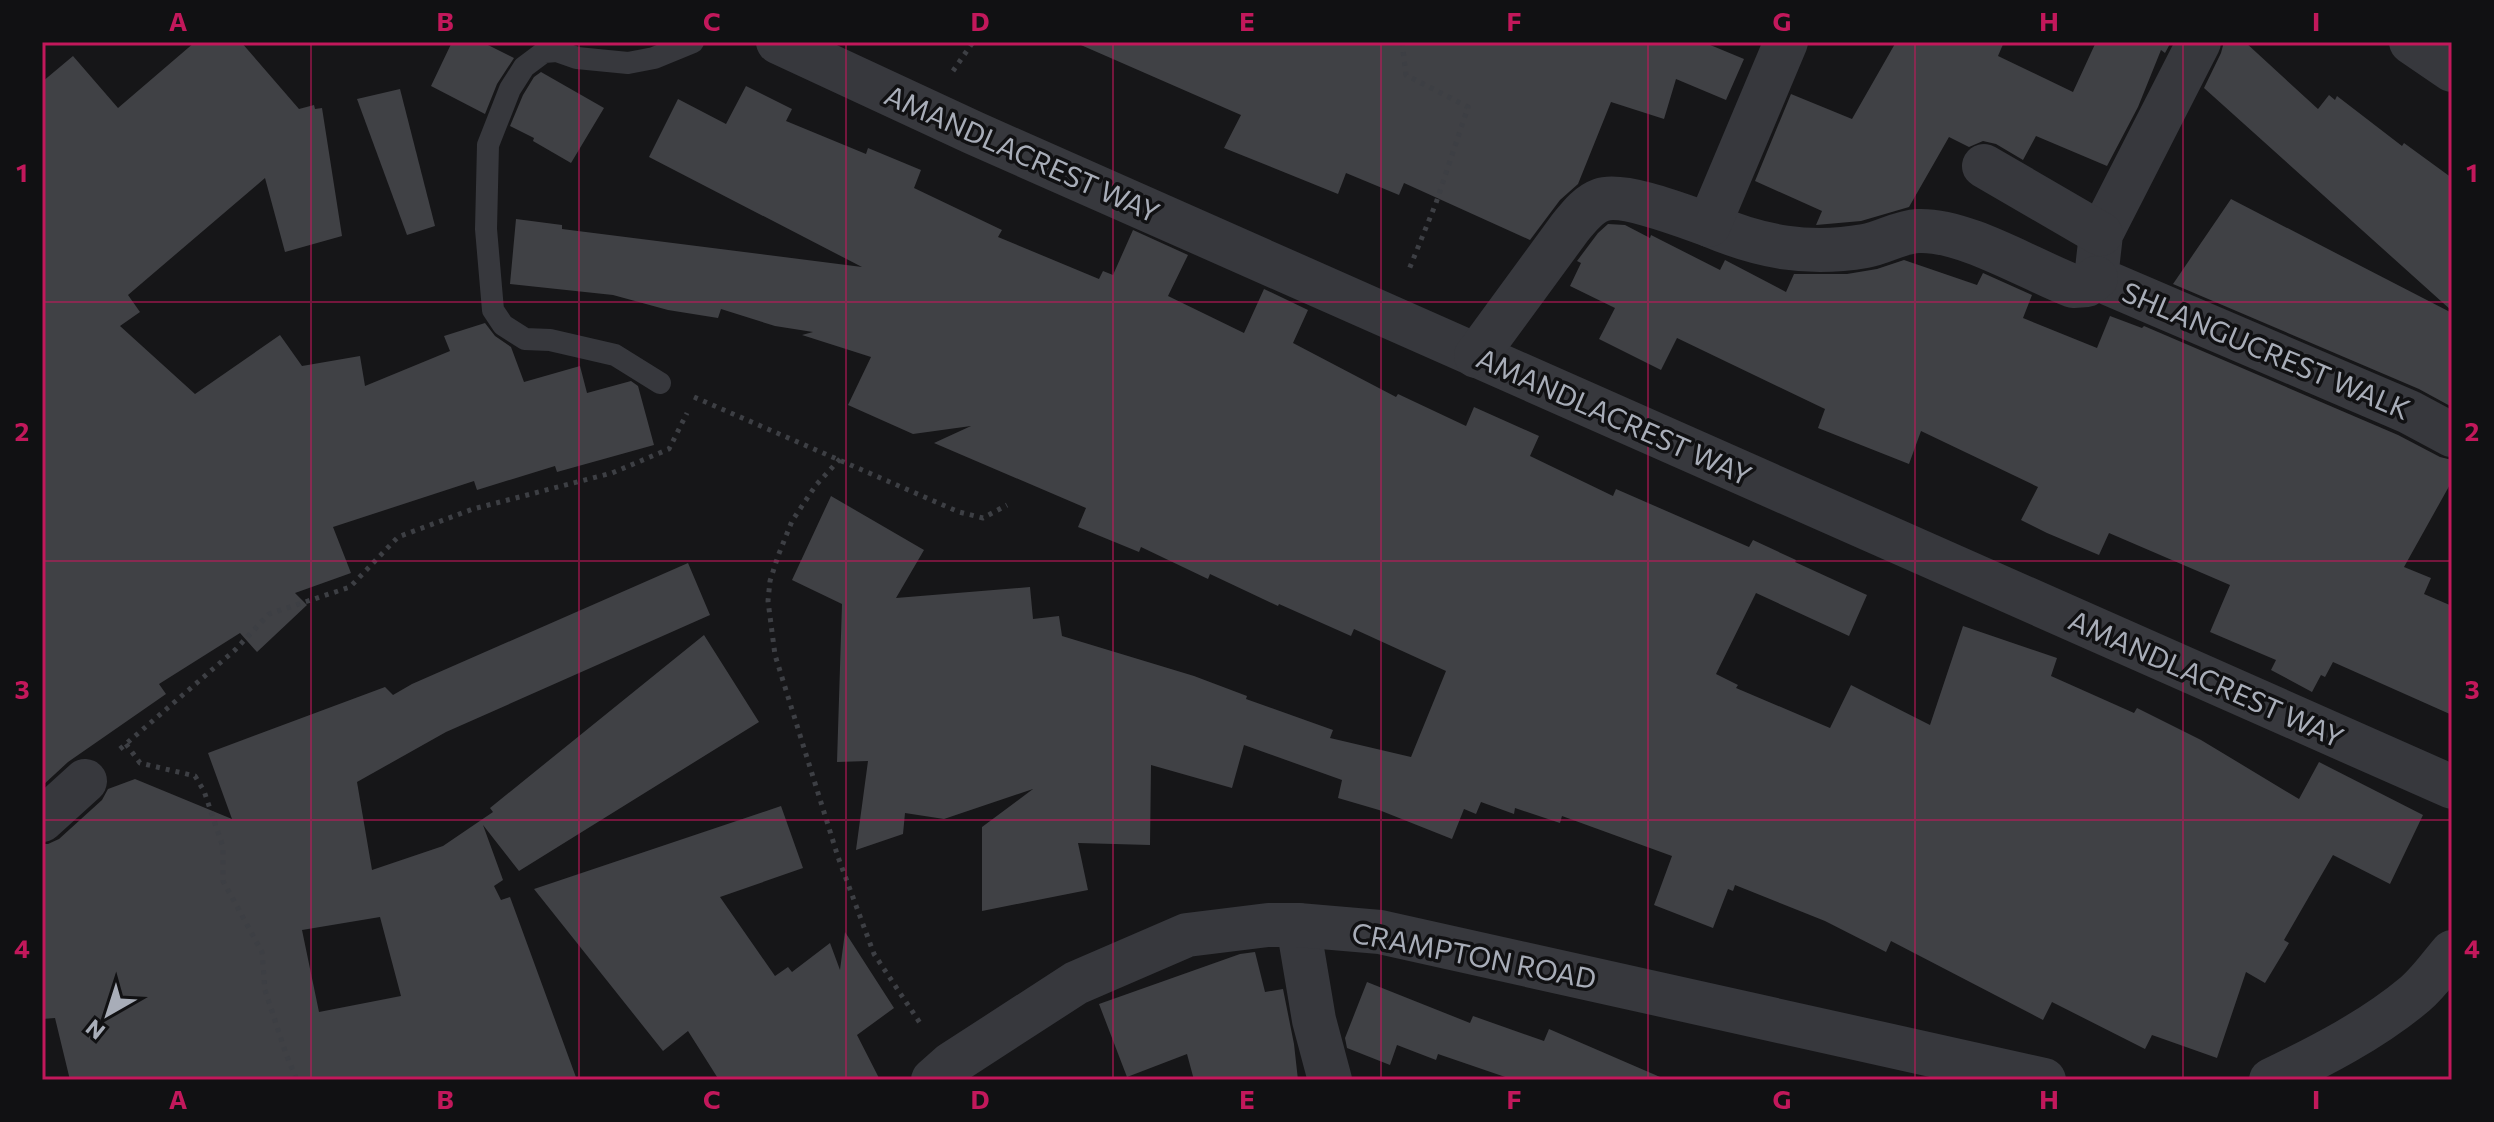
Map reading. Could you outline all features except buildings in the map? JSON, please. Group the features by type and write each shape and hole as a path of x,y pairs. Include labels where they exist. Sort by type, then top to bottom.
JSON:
{"street":[{"name":"AMANDLACREST WAY","path":"778,42 1389,318 2452,787"},
{"name":"SHLANGUCREST WALK","path":"2199,42 2101,234 2096,278 2409,412 2452,435"},
{"path":"2411,42 2452,70"},
{"path":"1709,225 1784,47"},
{"path":"1984,166 2101,234"},
{"path":"1476,356 1583,211 1601,200 1619,198 1709,225 1745,240 1797,251 1868,246 1892,236 1919,231 1965,239 2073,286 2087,285 2096,278"},
{"path":"42,820 85,781"},
{"name":"CRAMPTON ROAD","path":"942,1072 1076,983 1187,935 1268,925 1298,925 1380,932 2044,1080"},
{"path":"1298,925 1314,1020 1330,1080"},
{"path":"2271,1080 2332,1051 2395,1008 2416,993 2452,952"}],"lane":[{"path":"660,383 615,355 550,340 525,339 503,325 493,310 486,229 488,145 510,89 524,67 544,52 557,51 577,58 628,63 654,58 693,42"}],"path":[{"path":"1389,318 1436,203 1468,107 1406,75 1402,42"},
{"path":"660,383 972,516 983,518 1007,505"},
{"path":"85,781 235,650 269,614 350,587 398,537 473,509 612,473 669,449 694,397"},
{"path":"840,459 816,485 792,521 778,556 768,601 775,655 838,857 874,954 922,1027 942,1072"},
{"path":"126,744 140,763 195,776 204,791 223,847 223,881 262,952 265,990 297,1080"}]}
